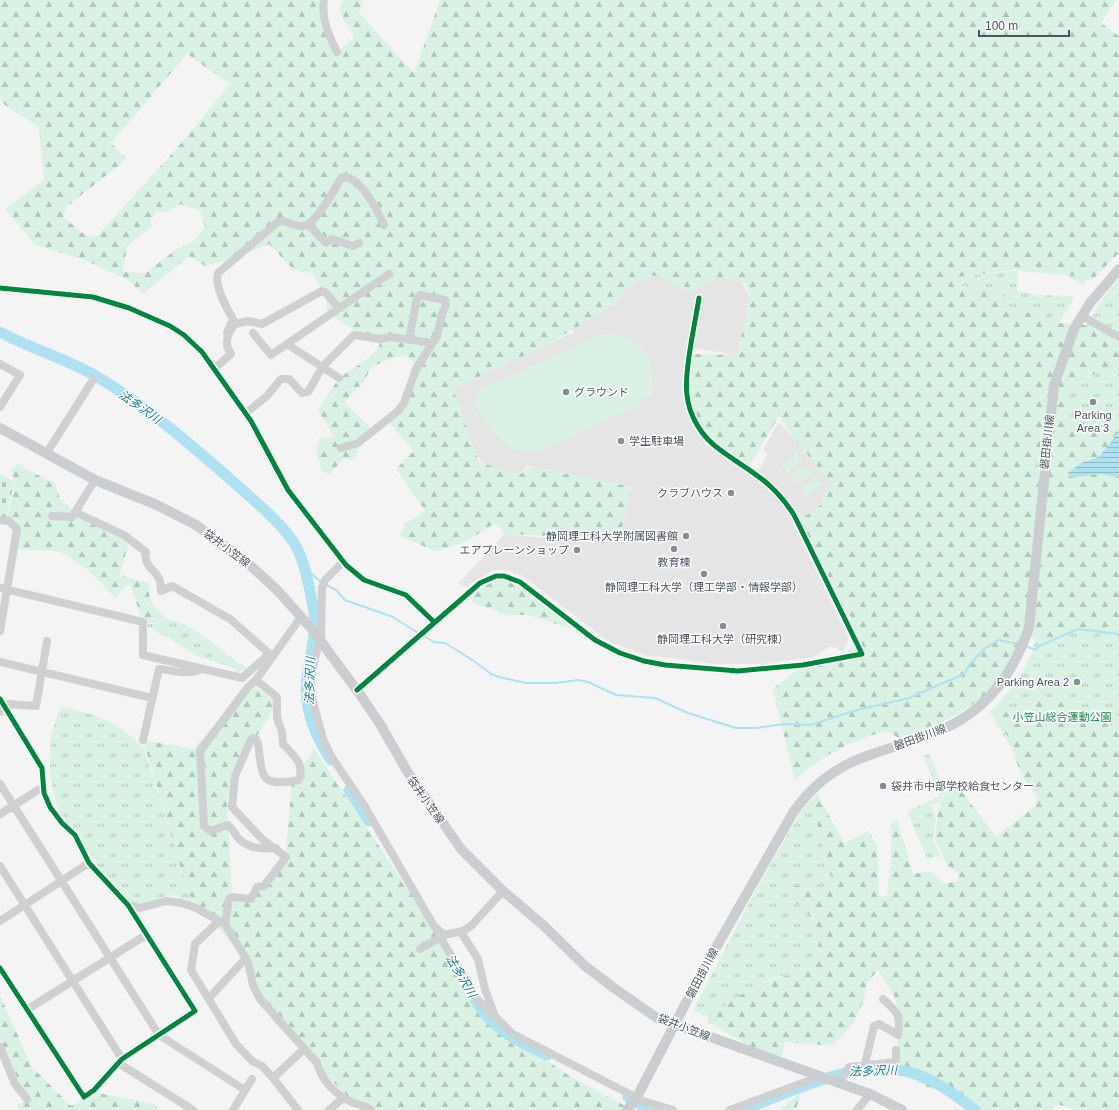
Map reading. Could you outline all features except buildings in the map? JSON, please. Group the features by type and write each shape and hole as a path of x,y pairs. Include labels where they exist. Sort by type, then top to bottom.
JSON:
{"main road":[{"name":"磐田掛川線","path":"629,1107 639,1093 705,965 764,861 794,811 813,787 847,763 942,730 966,717 997,689 1014,663 1028,627 1051,400 1064,353 1082,316 1103,287 1119,269"},
{"name":"袋井小笠線","path":"0,428 95,480 157,505 196,525 251,566 278,591 311,628 380,724 407,771 461,849 503,891 543,924 585,966 657,1018 870,1094 902,1110"}],"street":[{"path":"324,0 324,13 327,32 337,52"},
{"path":"229,334 227,333 233,319 224,304 217,282 218,274 279,221 301,226 308,224 325,207 341,178 344,177 357,181 375,208 384,225"},
{"path":"308,224 326,243 332,239 353,246 359,243"},
{"path":"253,334 271,355 338,307 389,274"},
{"path":"0,288 73,294 99,298 129,308 170,326 184,335 202,352 246,413 288,490 343,562 364,580 406,595 434,622"},
{"path":"214,369 231,354 226,348 226,343 235,324 248,321 262,324 322,291 326,292 338,307"},
{"path":"341,448 358,443 398,411 408,397 416,369 437,336 446,301 420,296 417,298 409,340"},
{"path":"356,690 480,583 488,578 504,576 520,582 595,640 620,653 644,661 665,665 738,671 811,664 862,654 794,515 787,504 761,477 718,449 709,441 691,414 687,395 687,384 699,298"},
{"path":"1082,316 1119,338"},
{"path":"246,413 267,396 281,379 289,379 302,393 308,392 323,366 354,335 380,339 390,337 432,343"},
{"path":"287,344 340,378"},
{"path":"0,364 20,375 0,407"},
{"path":"46,454 92,380"},
{"path":"52,516 72,516 95,480"},
{"path":"75,512 124,536 146,552 145,558 147,566 160,581 161,591 172,586 230,619 271,655"},
{"path":"0,520 9,521 17,529 3,589 0,631"},
{"path":"343,562 325,580 322,587 319,641 314,658 311,679 312,698 323,739 330,756 364,805 434,926 442,936 476,997 494,1016 506,1028 527,1042 643,1101 673,1110"},
{"path":"3,589 143,622 143,655 242,678 271,655"},
{"path":"276,848 262,849 252,847 240,839 228,825 210,831 204,826 200,751 248,687 256,680 271,655 301,617"},
{"path":"2,709 8,704 36,706 47,642"},
{"path":"0,662 152,698"},
{"path":"144,740 159,669 197,672 202,668"},
{"path":"256,680 277,697 278,718 282,732 283,744 295,755 302,773 299,780 282,783 266,780 263,775 258,744 256,739 253,738 235,776 232,807 262,839 286,857 264,886 257,887 251,899 232,897 229,899 222,922 194,944 192,970 236,1044 252,1061 262,1066 298,1110"},
{"path":"0,699 2,709 42,768 44,787 50,807 62,823 75,835 89,863 128,905 196,1011 159,1035 122,1062 94,1090 84,1097 0,968"},
{"path":"0,784 159,1035 245,1090"},
{"path":"0,814 44,787"},
{"path":"0,921 89,863"},
{"path":"0,866 73,981 122,1062 193,1110"},
{"path":"420,949 442,936 461,932 471,926 503,891"},
{"path":"128,905 140,908 166,902 177,902 194,907 222,922 246,958 253,985 260,999 317,1063 321,1076 343,1098 369,1109"},
{"path":"461,932 478,959 484,986 494,1016"},
{"path":"28,1009 146,934"},
{"path":"209,998 246,958"},
{"path":"476,997 484,986"},
{"path":"865,1064 874,1026 880,1024 898,1035 900,1020 898,1013 883,999"},
{"path":"0,1047 15,1084 28,1099"},
{"path":"273,1078 304,1049"},
{"path":"839,1083 848,1067 865,1064 896,1062 896,1050"},
{"path":"730,1110 808,1081 817,1076"},
{"path":"233,1110 252,1079"},
{"path":"857,1110 870,1094"},
{"path":"329,1110 343,1098"}],"shaded area":[{"path":"650,275 662,277 690,294 706,282 721,277 742,282 750,298 737,355 687,347 682,393 686,411 696,431 705,444 754,478 768,454 763,450 779,422 834,485 823,494 821,505 795,527 849,639 843,651 830,646 814,657 761,664 717,664 644,655 608,641 523,576 504,570 493,570 466,586 458,584 504,534 578,541 621,531 632,487 527,466 519,475 484,464 480,460 449,399 453,389 574,332 559,298"}],"green space":[{"path":"0,0 322,0 321,28 337,52 354,38 339,10 342,0 363,0 359,13 414,73 440,0 1116,0 1101,23 1119,36 1119,253 1092,280 1041,268 949,278 962,286 1003,293 1002,304 1059,323 1085,325 1119,344 1119,370 1115,373 1109,366 1069,387 1065,417 1084,421 1118,419 1119,429 1099,457 1081,463 1069,478 1101,474 1119,478 1119,632 1078,627 1046,642 1022,636 1003,675 993,687 969,706 943,721 899,738 886,731 849,744 826,756 795,781 773,689 803,665 846,654 852,646 851,617 835,600 797,522 821,505 823,494 834,485 794,439 779,416 748,468 709,441 689,405 690,354 737,355 750,298 746,283 716,278 705,283 690,294 662,277 650,275 623,292 616,304 550,343 453,389 479,462 519,475 531,467 632,487 621,531 579,537 504,534 499,525 494,524 463,543 435,551 400,536 405,523 420,515 424,509 396,469 414,451 387,420 404,403 418,367 412,361 402,356 371,367 365,380 346,401 347,405 369,426 369,434 359,446 355,460 344,458 330,474 322,471 316,452 319,439 334,436 318,410 339,378 369,358 379,347 380,339 429,348 432,343 358,335 356,331 337,319 327,310 326,298 313,274 294,270 269,244 238,257 205,266 189,256 143,294 128,280 85,260 35,245 5,209 44,180 39,127 2,103 0,96","holes":["187,54 230,84 176,149 97,236 88,237 63,217 66,207 127,159 111,143","180,204 200,211 205,227 193,242 177,249 144,274 123,271 127,246 152,226 150,220 158,211 167,213"]},
{"path":"1041,268 1088,279 1083,285 1065,275 1018,271 1017,291 1038,295 1070,296 1074,298 1059,323 1002,304 1003,293 962,286 948,278"},
{"name":"小笠山総合運動公園","path":"1119,278 1119,958 1047,792 1003,735 994,709 1021,676 1032,652 1041,621 1063,422 1072,371 1088,323 1101,300"},
{"name":"グラウンド","path":"609,333 632,340 645,352 651,369 653,393 635,408 626,410 548,448 538,451 530,452 515,449 509,446 497,435 475,403 479,390 599,336"},
{"path":"796,454 802,461 788,473 781,466"},
{"path":"19,464 31,472 55,483 60,499 75,512 130,540 119,575 149,583 150,599 157,610 165,618 155,623 143,623 145,619 140,614 130,583 121,590 116,599 88,570 59,551 14,549 17,529 6,521 15,485 11,469"},
{"path":"806,465 812,473 797,485 791,477"},
{"path":"0,473 14,482 6,519 0,519"},
{"path":"816,476 822,484 807,496 801,489"},
{"path":"499,580 518,586 527,592 572,629 529,615 508,615 471,602 482,588"},
{"path":"165,618 186,625 246,668 233,676 236,669 195,655 143,624 157,624"},
{"path":"251,684 277,702 236,772 227,799 232,897 251,899 285,860 292,781 314,749 417,903 478,1000 517,1040 568,1075 633,1110 361,1110 273,1022 248,962 189,895 143,740 193,749"},
{"path":"1036,691 1119,729 1119,1110 1077,1110 1057,1104 1051,1110 979,1110 965,1099 929,1088 898,1072 899,1013 894,995 878,970 867,983 864,1000 853,1024 834,1044 823,1045 785,1042 781,1059 753,1048 708,1022 708,1017 757,986 801,970 814,960 820,952 816,922 796,902 789,885 825,887 834,880 827,868 812,798 817,794 844,843 869,831 877,847 879,896 887,896 891,861 891,823 897,820 913,874 930,871 943,883 957,882 959,875 947,865 935,839 938,811 945,793 957,785 996,837 1036,805 1037,798 1025,781 1015,759 1010,738 998,726 990,712 992,709 1014,714 1024,712"},
{"path":"61,707 107,720 126,732 144,749 194,907 176,895 170,895 156,904 140,908 124,901 107,883 93,857 72,833 55,802 50,773 51,734"},
{"path":"929,754 944,791 941,801 931,806 936,818 933,839 940,855 928,860 907,811 940,796 923,756"},
{"path":"812,798 827,868 835,880 825,887 790,885 796,902 816,922 820,952 806,967 792,974 778,977 761,984 708,1017 693,1010 755,892 800,813"},
{"path":"0,996 32,1067 71,1106 99,1093 154,1104 161,1110 20,1110 17,1106 27,1099 0,1040"},
{"path":"801,1093 796,1110 779,1110"}],"water":[{"path":"1119,429 1119,478 1101,474 1069,478 1068,473 1081,463 1099,457"}],"waterway":[{"name":"法多沢川","path":"0,332 96,376 134,401 205,457 262,508 286,532 297,548 303,562 309,584 315,624 307,678 307,700 315,731 331,760"},
{"path":"305,568 321,582"},
{"path":"325,584 336,590 345,600 393,617 418,633"},
{"path":"1025,646 1036,650 1039,646 1078,629 1119,634"},
{"path":"422,635 434,642 445,643 474,661 491,674 499,677 526,683 556,683 578,680 588,682 616,695 655,698 688,713 736,728 757,728 784,724 811,725 857,710 909,698 964,674 970,664 984,649 998,640 1019,644"},
{"name":"法多沢川","path":"349,790 369,821"},
{"name":"法多沢川","path":"476,1001 490,1019 507,1034 547,1055"},
{"name":"法多沢川","path":"743,1110 808,1084 854,1071 877,1069 900,1070 921,1076 942,1087 975,1110"},
{"name":"法多沢川","path":"628,1097 642,1105 656,1110"}],"cycle path":[{"path":"0,288 93,297 129,308 170,326 184,335 202,352 251,421 288,490 346,565 364,580 406,595 434,622"},
{"path":"357,690 480,583 496,576 504,576 520,582 595,640 620,653 644,661 665,665 738,671 803,665 862,654 794,515 769,485 713,444 697,425 690,411 686,385 690,347 699,298"},
{"path":"0,699 42,768 44,793 50,807 62,823 75,835 89,863 128,905 195,1011 122,1059 94,1090 84,1097 0,968"}],"place":[{"name":"グラウンド","path":"566,392"},
{"name":"Parking Area 3","path":"1093,402"},
{"name":"学生駐車場","path":"621,441"},
{"name":"クラブハウス","path":"731,493"},
{"name":"静岡理工科大学附属図書館","path":"686,536"},
{"name":"教育棟","path":"674,549"},
{"name":"エアプレーンショップ","path":"577,550"},
{"name":"静岡理工科大学（理工学部・情報学部）","path":"704,574"},
{"name":"静岡理工科大学（研究棟）","path":"723,626"},
{"name":"Parking Area 2","path":"1077,682"},
{"name":"袋井市中部学校給食センター","path":"883,786"}]}
